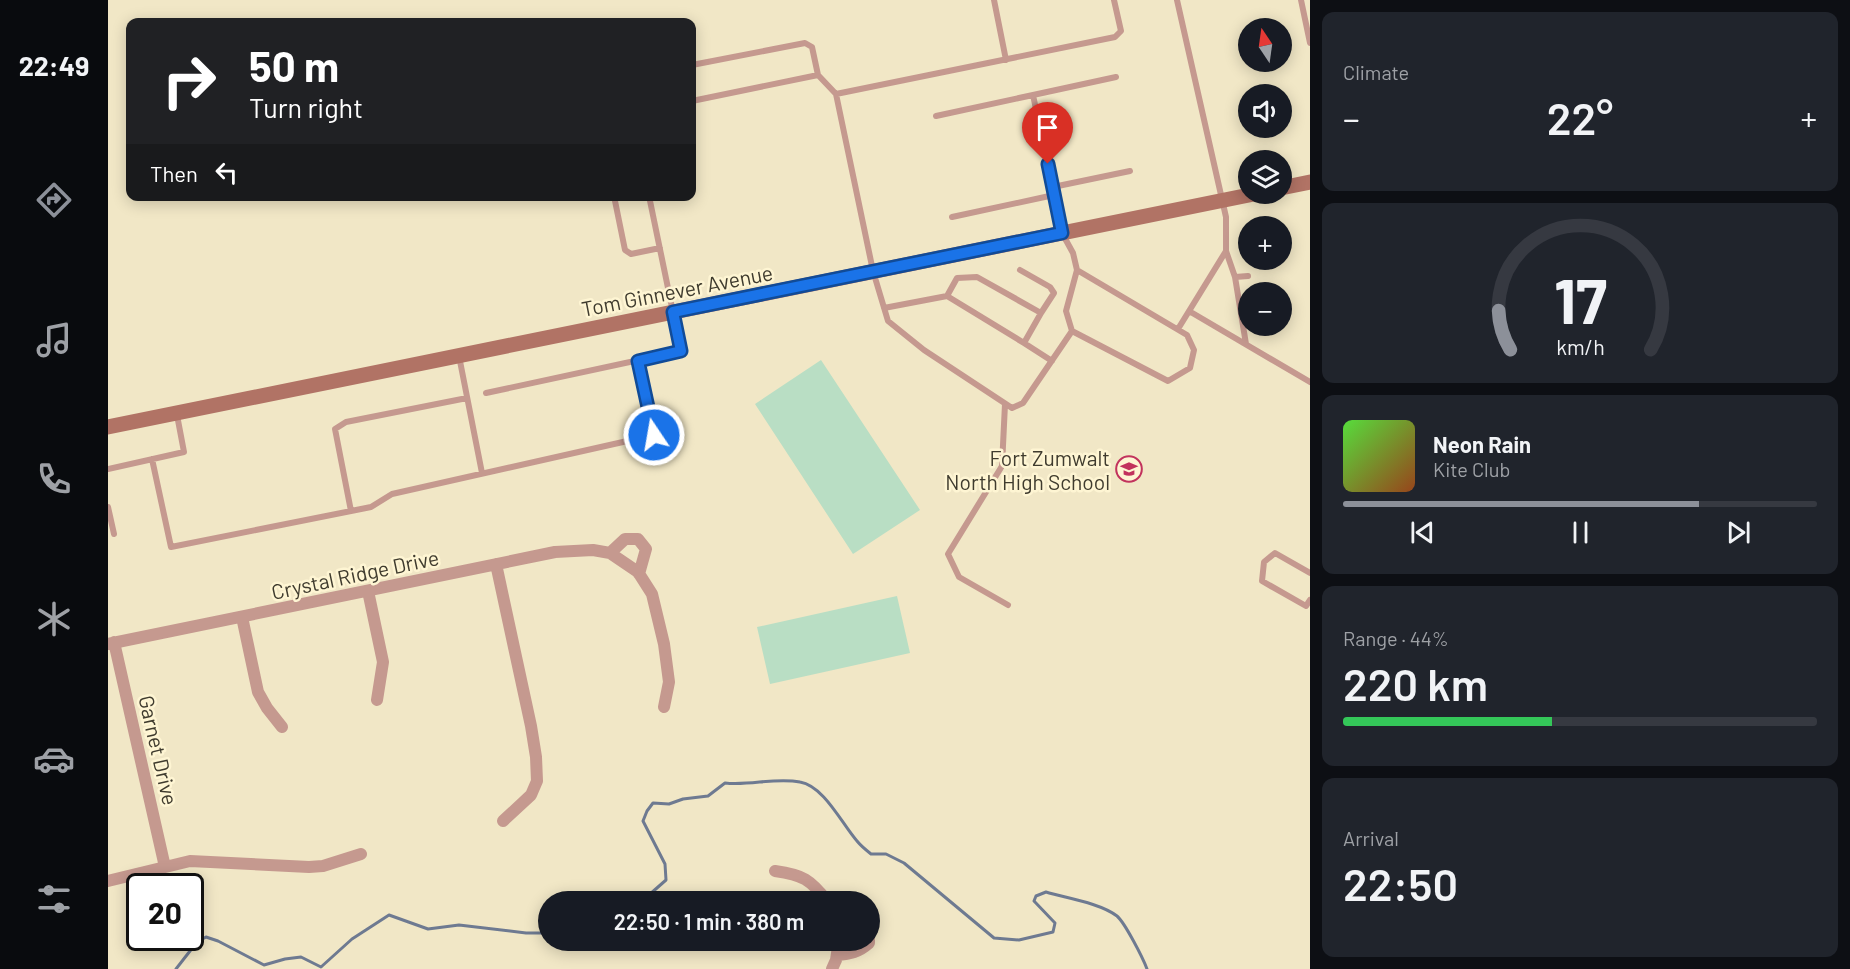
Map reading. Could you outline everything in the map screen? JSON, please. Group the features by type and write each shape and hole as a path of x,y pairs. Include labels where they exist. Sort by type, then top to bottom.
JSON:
{"main road":[{"path":"1292,186 1310,182"},
{"name":"Tom Ginnever Avenue","path":"108,427 1238,197"}],"street":[{"path":"639,574 646,549 638,539 625,539 610,553 639,574 652,594 664,644 669,682 664,706"},
{"name":"Crystal Ridge Drive","path":"111,643 555,552 593,550 610,553"},
{"path":"496,564 531,726 537,781 531,795 502,822"},
{"path":"368,591 383,662 376,700"},
{"path":"242,617 258,692 282,727"},
{"name":"Garnet Drive","path":"111,643 165,867"},
{"path":"108,881 190,861 298,867 323,866 361,854"},
{"path":"775,871 797,874 819,891"},
{"path":"832,969 838,951"},
{"path":"837,955 848,955 860,951"}],"lane":[{"path":"994,0 1006,60"},
{"path":"836,94 1115,37 1121,31 1114,0"},
{"path":"1177,0 1226,217 1226,251 1235,277 1246,344"},
{"path":"1301,0 1310,43"},
{"path":"696,64 806,43 812,47 818,75 836,94 873,271 888,321 924,350 1012,408 1023,403 1072,331"},
{"path":"696,100 818,75"},
{"path":"936,116 1116,77"},
{"path":"1033,96 1062,233 1077,270 1066,311 1072,331 1168,381 1190,369 1194,350 1187,335 1077,270"},
{"path":"1053,187 1130,171"},
{"path":"952,217 1054,195"},
{"path":"615,201 625,250 631,254 660,248"},
{"path":"486,393 681,351 650,201"},
{"path":"1178,329 1226,251"},
{"path":"1020,270 1050,287 1054,293 1024,343"},
{"path":"1235,277 1248,276"},
{"path":"947,296 957,278 977,277 1041,313"},
{"path":"884,308 947,296 1052,361"},
{"path":"1189,311 1310,382"},
{"path":"459,355 482,473"},
{"path":"152,459 171,547 371,507 392,494 654,435 638,361"},
{"path":"351,511 335,429 346,422 467,398"},
{"path":"1005,404 1002,466 948,554 959,576 1008,605"},
{"path":"108,469 184,452 176,413"},
{"path":"108,507 114,534"},
{"path":"1310,573 1275,553 1264,562 1262,581 1306,606 1310,600"}],"green space":[{"path":"821,360 920,510 853,554 755,404"},
{"path":"897,596 910,653 770,684 757,627"}],"waterway":[{"path":"654,891 666,880 665,864 643,821 653,803 669,804 683,799 708,796 725,783 800,782 809,785 825,798 851,834 871,854 886,854 904,863 994,938 1019,940 1053,932 1055,923 1034,901 1036,896 1046,892 1092,904 1117,916 1129,933 1147,969"},
{"path":"176,969 197,942 206,937 264,965 301,957 321,967 352,939 389,915 428,929 459,925 538,933"}],"place":[{"name":"Fort Zumwalt North High School","path":"1129,469"}],"route":[{"path":"654,435 638,361 681,351 673,312 1062,233 1048,164"}]}
